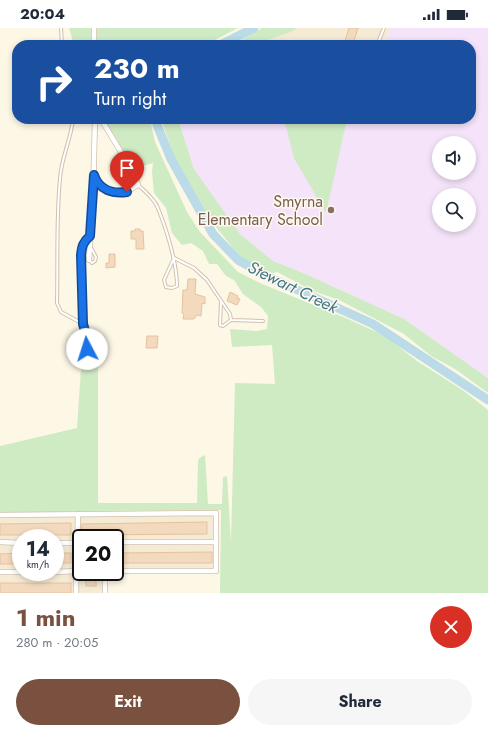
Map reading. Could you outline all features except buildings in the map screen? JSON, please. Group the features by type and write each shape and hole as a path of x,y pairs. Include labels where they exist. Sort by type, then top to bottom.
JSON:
{"street":[{"path":"94,28 94,40"},
{"path":"89,260 94,175 95,124"},
{"path":"94,175 96,183 105,189 116,193 127,192 138,185 133,172 104,124"},
{"path":"0,515 216,513 216,571 124,571"},
{"path":"78,514 79,529"},
{"path":"0,542 12,542"},
{"path":"124,542 216,542"},
{"path":"0,572 12,572"},
{"path":"76,593 77,581"},
{"path":"105,581 105,593"}],"lane":[{"path":"61,28 62,40"},
{"path":"379,40 384,28"},
{"path":"72,124 62,161 60,179 57,303 61,312 83,324"},
{"path":"138,185 146,191 156,205 174,258 177,286 172,288 166,287 164,280 174,258"},
{"path":"90,236 85,240 82,247 83,324 86,334 88,355 95,359 104,356"},
{"path":"89,260 96,262 96,257 90,245"},
{"path":"174,258 194,268 207,280 231,320"},
{"path":"221,302 220,326 223,326 231,320 263,321"}],"shaded area":[{"path":"297,28 390,28 386,40 268,40 291,32"},
{"name":"Smyrna Elementary School","path":"390,28 488,28 488,378 404,319 301,272 273,261 240,234 194,169 180,124 476,124 476,40 386,40"},
{"path":"216,513 216,571 124,571 124,529 72,529 72,581 105,581 105,593 0,593 0,515"}],"green space":[{"path":"69,28 238,28 215,40 73,40"},
{"path":"262,28 297,28 291,32 268,40 242,40"},
{"path":"106,124 151,124 155,142 187,212 200,232 238,272 260,283 348,319 385,336 417,361 464,391 488,410 488,593 220,593 221,510 85,511 0,514 0,446 77,428 81,369 98,362 98,503 197,503 198,462 199,458 205,455 208,504 222,504 223,477 227,476 231,542 235,383 275,384 272,345 232,347 230,329 257,331 267,329 268,316 261,307 243,294 234,280 226,276 217,264 209,264 203,251 191,243 182,245 172,233 166,208 154,193 152,172 153,163 143,166 140,176 112,136"},
{"path":"163,124 180,124 194,169 240,234 273,261 301,272 404,319 488,378 488,393 455,369 431,356 404,334 339,300 313,291 277,272 268,274 242,259 211,221 176,162"},
{"path":"285,124 346,124 326,213 294,158"}],"waterway":[{"name":"Stewart Creek","path":"230,40 254,28"},
{"name":"Stewart Creek","path":"157,124 171,159 213,234 238,260 267,276 373,324 488,400"}],"place":[{"name":"Smyrna Elementary School","path":"331,210"}],"route":[{"path":"87,349 86,334 83,324 81,255 85,240 90,236 94,175 96,183 105,189 116,193 127,192"}]}
